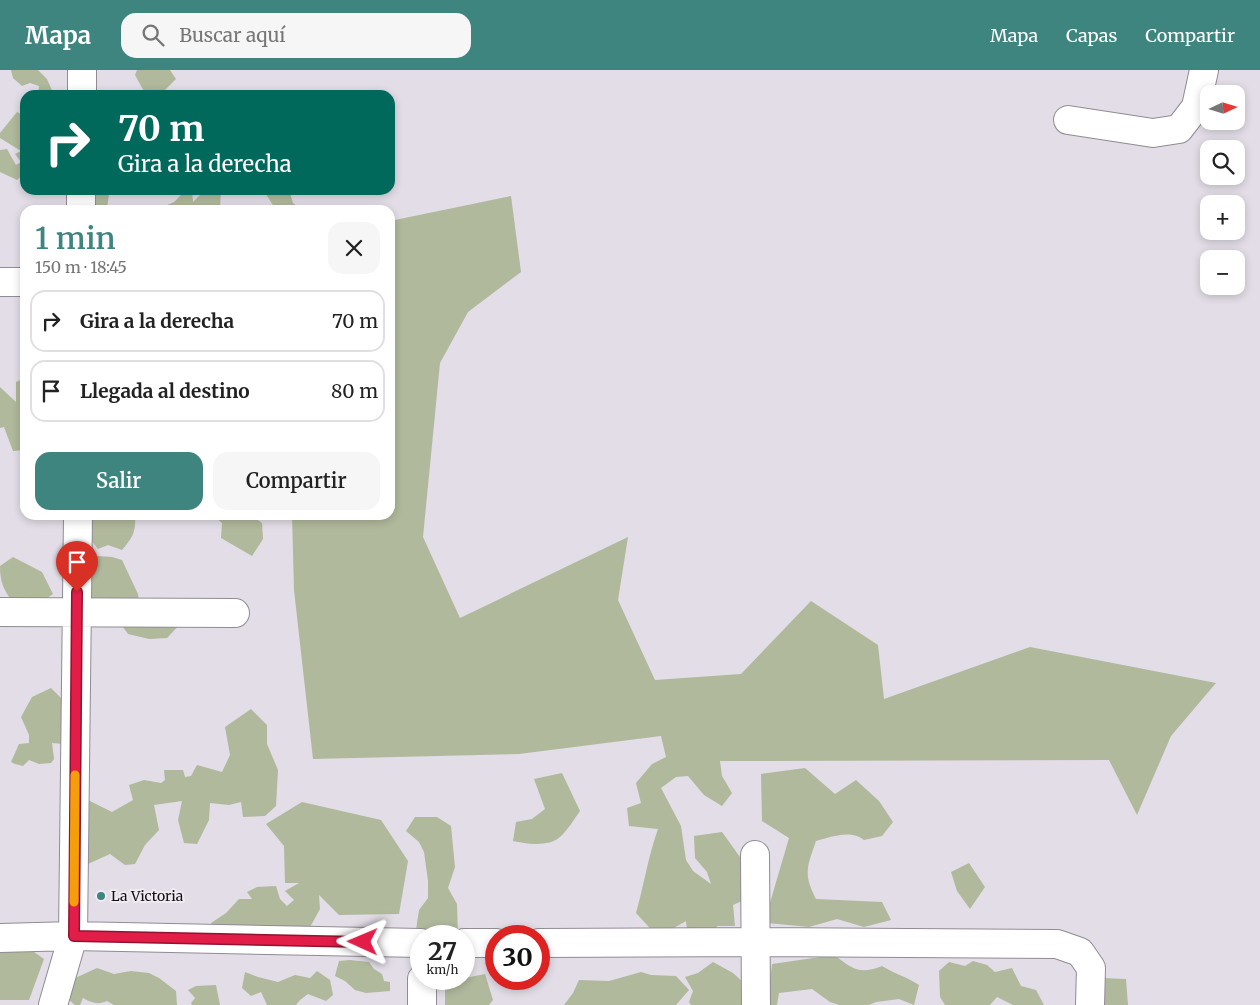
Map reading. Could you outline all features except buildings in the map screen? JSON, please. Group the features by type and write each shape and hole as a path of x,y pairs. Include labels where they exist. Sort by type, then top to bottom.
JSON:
{"street":[{"path":"82,70 82,90"},
{"path":"1068,120 1153,133 1179,130 1196,108 1204,70"},
{"path":"0,282 20,282"},
{"path":"53,1005 74,936 78,520"},
{"path":"0,612 235,613"},
{"path":"755,855 756,1005"},
{"path":"0,938 74,936 410,943"},
{"path":"550,942 1057,944 1080,952 1091,968 1090,1005"},
{"path":"422,990 422,1005"}],"green space":[{"path":"11,70 38,70 47,79 52,90 39,90 39,86 30,83 22,86 13,78"},
{"path":"137,70 170,70 176,79 165,90 143,90 135,75"},
{"path":"17,112 20,114 20,150 0,138 0,133"},
{"path":"7,149 16,165 20,163 20,178 17,180 0,172 0,150"},
{"path":"20,152 20,161 15,154"},
{"path":"81,195 109,195 108,205 82,205"},
{"path":"181,195 192,195 193,202 200,195 221,195 220,205 167,205 174,202"},
{"path":"267,195 291,195 293,203 296,205 273,205"},
{"path":"511,196 521,272 468,312 440,363 423,537 460,618 628,537 618,600 655,680 741,674 811,601 878,645 884,699 1030,647 1216,683 1171,736 1137,815 1109,760 720,761 722,776 732,793 722,806 704,795 688,776 676,777 661,788 681,826 686,860 693,871 711,884 707,872 695,858 694,836 722,832 740,857 751,897 733,905 735,926 718,926 709,932 687,930 686,921 658,937 636,913 658,829 629,826 627,808 641,803 636,783 652,764 666,757 661,736 519,754 313,759 294,590 292,520 395,520 395,220"},
{"path":"20,380 20,450 13,451 4,427 0,428 0,387 16,402 16,382"},
{"path":"90,520 135,520 133,534 122,550 108,545 98,549 90,539"},
{"path":"219,520 258,520 262,523 263,539 252,556 221,538 222,523"},
{"path":"97,556 122,560 138,594 139,601 164,599 188,603 184,620 167,638 149,639 128,634 108,606 81,602 78,564"},
{"path":"13,557 42,572 53,594 37,605 12,601 3,585 0,566"},
{"path":"51,688 68,705 64,744 52,743 54,759 51,763 39,764 29,760 23,766 11,762 19,744 29,743 29,735 21,717 32,697"},
{"path":"251,709 267,725 267,744 278,770 276,806 265,816 243,817 241,802 229,805 210,803 209,820 197,844 184,843 178,820 182,801 154,805 159,830 145,845 135,864 125,865 110,854 88,864 82,845 82,797 112,812 133,800 129,785 144,780 161,783 165,780 164,770 183,770 185,777 191,776 197,765 222,772 230,755 225,727"},
{"path":"805,768 835,794 856,780 879,801 893,822 882,836 864,840 847,834 816,841 810,858 808,877 816,899 882,902 891,920 864,927 837,919 809,927 757,922 767,913 789,838 762,821 761,774"},
{"path":"562,773 580,811 566,831 560,837 550,842 531,844 513,841 516,822 532,819 545,809 534,779"},
{"path":"302,802 381,820 408,861 399,914 339,915 319,895 320,909 309,929 220,933 211,923 226,913 239,899 252,899 247,892 257,887 276,886 280,899 287,906 294,900 285,891 299,883 285,883 284,846 266,824"},
{"path":"415,817 437,817 451,826 455,867 448,888 457,904 458,925 417,925 419,910 428,898 428,881 424,852 419,842 406,831"},
{"path":"969,863 985,887 970,909 957,891 951,872"},
{"path":"14,938 44,959 29,1000 0,1000 0,943"},
{"path":"834,955 856,969 867,970 882,966 919,985 914,1005 899,999 876,1002 869,1005 839,1005 830,1002 812,989 779,993 777,1005 767,1005 772,964"},
{"path":"339,961 369,962 374,969 382,974 384,981 390,982 390,991 366,993 355,990 345,981 335,976"},
{"path":"973,961 987,965 995,972 1012,968 1021,986 1036,990 1044,1005 1013,1005 997,997 990,1005 945,1005 940,997 939,971 949,962 965,966"},
{"path":"713,962 733,973 744,983 749,1005 691,1005 689,1002 693,991 685,977 698,973"},
{"path":"97,968 114,974 131,971 149,973 176,991 177,1005 114,1005 107,1001 95,1003 83,998 80,1005 75,1005 68,999 71,980"},
{"path":"317,971 330,980 333,995 326,1001 308,994 296,1005 267,1005 261,992 251,996 242,988 245,972 278,982 295,975 310,978"},
{"path":"641,972 651,975 676,976 689,990 676,1005 564,1005 573,993 579,980 609,981"},
{"path":"485,974 485,990 490,990 493,1000 489,1005 445,1005 445,990 475,990 475,976"},
{"path":"1102,978 1126,979 1128,1005 1084,1005"},
{"path":"216,985 220,1005 192,1005 191,1003 195,998 188,990 196,986"}],"slow traffic":[{"path":"74,902 75,775"}],"place":[{"name":"La Victoria","path":"101,896"}],"route":[{"path":"77,592 74,936 363,942"}]}
